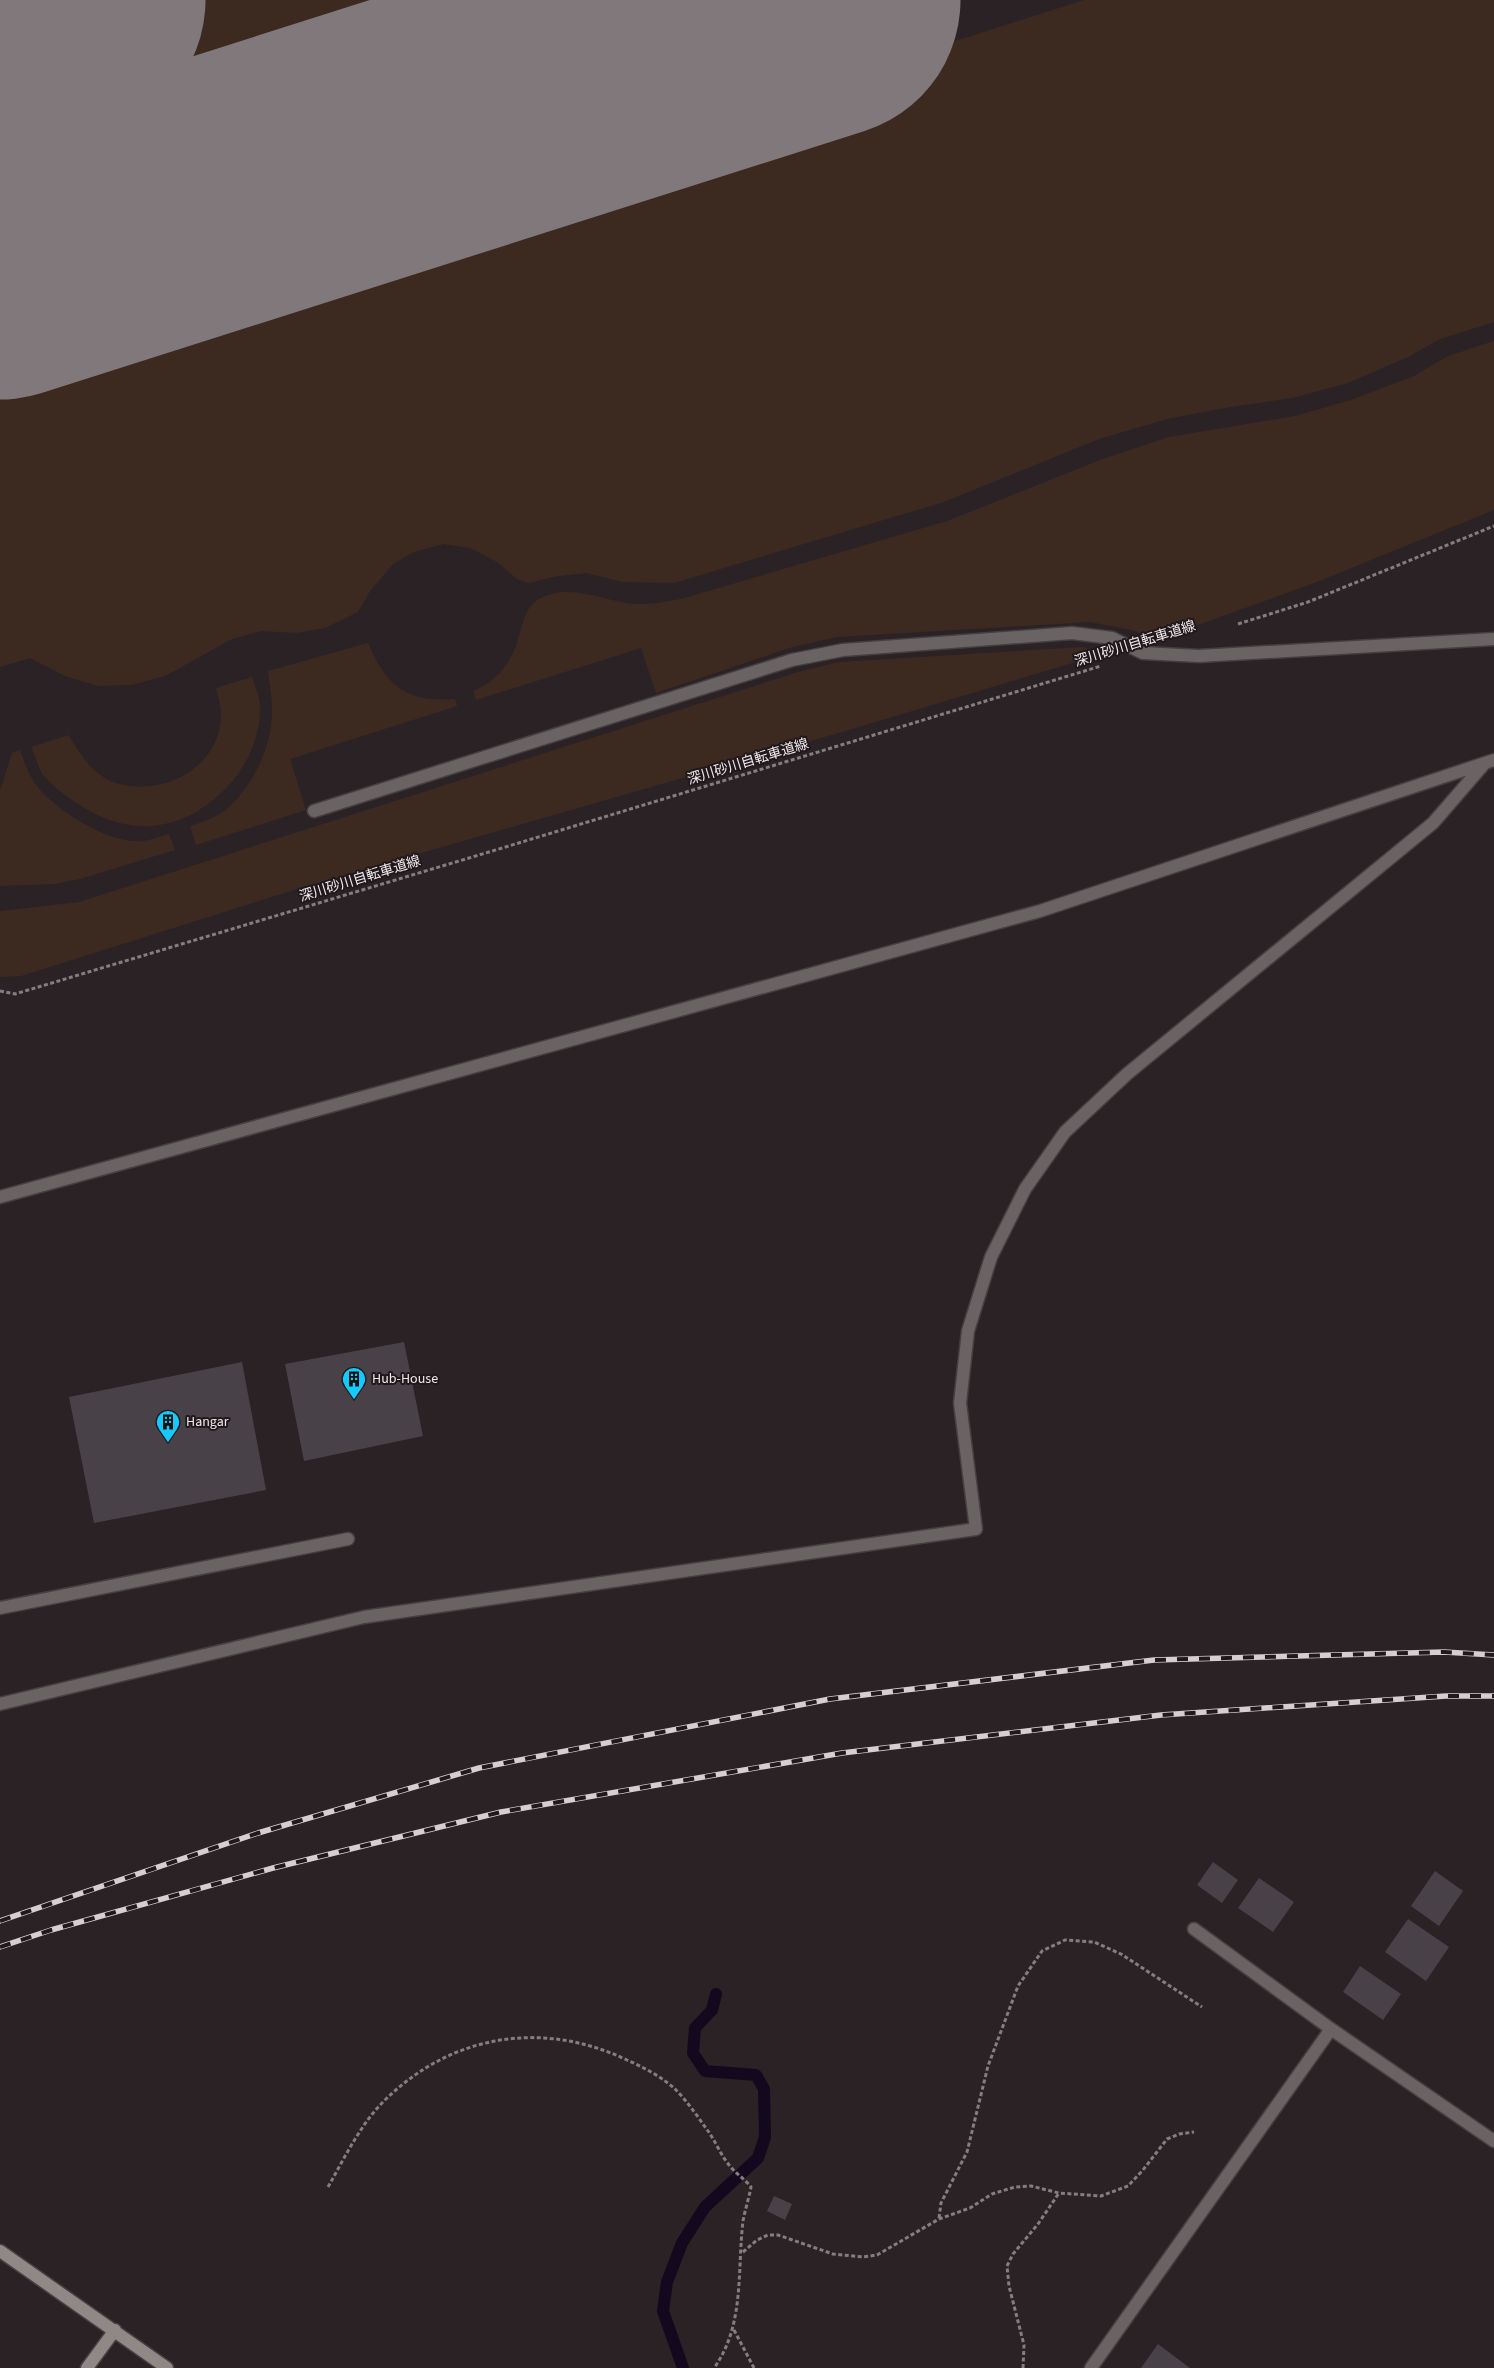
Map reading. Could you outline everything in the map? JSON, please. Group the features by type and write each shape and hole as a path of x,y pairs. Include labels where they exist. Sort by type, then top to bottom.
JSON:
{"street":[{"path":"314,811 792,660 843,650 1072,633 1112,638 1143,653 1199,656 1494,639"},
{"path":"0,1197 1040,911 1489,762"},
{"path":"0,1704 364,1617 976,1529 960,1404 968,1332 991,1257 1026,1188 1065,1132 1127,1074 1433,823 1489,762"},
{"path":"0,1608 348,1539"},
{"path":"1194,1929 1332,2029 1494,2141"},
{"path":"1091,2368 1332,2029"},
{"path":"0,2250 167,2368"},
{"path":"88,2368 115,2330"}],"path":[{"path":"1235,625 1308,602 1494,526"},
{"name":"深川砂川自転車道線","path":"0,991 15,994 1143,653"},
{"path":"939,2219 941,2202 967,2152 988,2066 1018,1986 1042,1951 1065,1940 1094,1942 1121,1954 1202,2007"},
{"path":"328,2186 358,2134 386,2099 419,2074 461,2050 507,2038 564,2039 609,2051 641,2066 674,2089 708,2131 730,2166 751,2187 744,2221 734,2329 721,2358 714,2368"},
{"path":"742,2252 757,2240 768,2235 778,2235 833,2254 870,2256 910,2237 939,2219 970,2208 992,2194 1015,2186 1031,2186 1058,2193 1101,2196 1128,2186 1167,2140 1179,2134 1194,2132"},
{"path":"1023,2368 1024,2345 1009,2286 1007,2266 1012,2254 1038,2224 1058,2193"},
{"path":"734,2329 754,2368"}],"shaded area":[{"path":"0,0 653,0 0,208"},
{"path":"1084,0 1494,0 1494,322 1440,339 1408,357 1348,383 1292,398 1167,419 1099,439 944,502 674,583 622,582 587,573 558,576 529,583 517,579 497,562 470,548 443,544 414,552 393,564 370,591 358,612 325,628 296,633 261,631 232,639 165,676 131,685 98,686 65,676 30,658 0,667 0,345"},
{"path":"1494,341 1494,510 1317,582 1156,640 1132,630 1090,622 837,637 789,648 656,693 641,648 476,700 473,691 488,683 505,666 514,651 525,615 532,604 545,596 569,592 643,604 681,599 947,521 1103,459 1169,437 1295,416 1351,400 1414,376 1448,356"},
{"path":"368,643 382,670 400,689 424,698 438,700 455,699 457,706 290,759 306,810 196,845 190,826 215,817 228,808 254,776 260,763 269,736 271,723 272,704 268,671"},
{"path":"1082,647 1109,652 842,732 300,888 21,976 0,977 0,911 79,902 798,672 839,662"},
{"path":"252,677 260,702 259,720 255,741 246,761 228,786 211,801 194,813 175,821 137,826 117,822 98,815 69,798 43,775 31,747 69,735 77,750 88,764 108,780 134,786 151,786 169,782 185,775 199,765 210,752 218,736 221,718 216,688"},
{"path":"20,750 34,782 42,792 68,814 99,831 130,841 143,841 169,834 175,850 80,879 54,884 0,886 0,791 12,753"}],"building":[{"name":"Hub-House","path":"404,1342 423,1436 304,1461 285,1364"},
{"name":"Hangar","path":"242,1362 266,1490 94,1523 69,1397"},
{"path":"1213,1862 1238,1880 1222,1903 1197,1885"},
{"path":"1435,1871 1463,1891 1439,1926 1411,1906"},
{"path":"1259,1878 1294,1902 1273,1932 1238,1908"},
{"path":"1408,1919 1449,1947 1426,1981 1385,1952"},
{"path":"1360,1966 1401,1994 1383,2020 1343,1992"},
{"path":"774,2196 792,2204 785,2220 767,2211"},
{"path":"1158,2344 1190,2368 1141,2368"}],"waterway":[{"path":"683,2368 663,2311 667,2282 682,2243 705,2207 758,2158 765,2137 764,2089 756,2075 705,2071 693,2053 695,2028 712,2010 716,1994"}],"runway":[{"path":"0,22 68,0"},
{"path":"0,262 823,0"}],"railway":[{"path":"0,1921 258,1833 479,1768 830,1699 1154,1660 1444,1652 1494,1655"},
{"path":"0,1947 51,1930 273,1868 501,1812 842,1753 1161,1715 1446,1696 1494,1696"}],"place":[{"name":"Hub-House","path":"354,1400"},
{"name":"Hangar","path":"168,1443"}]}
